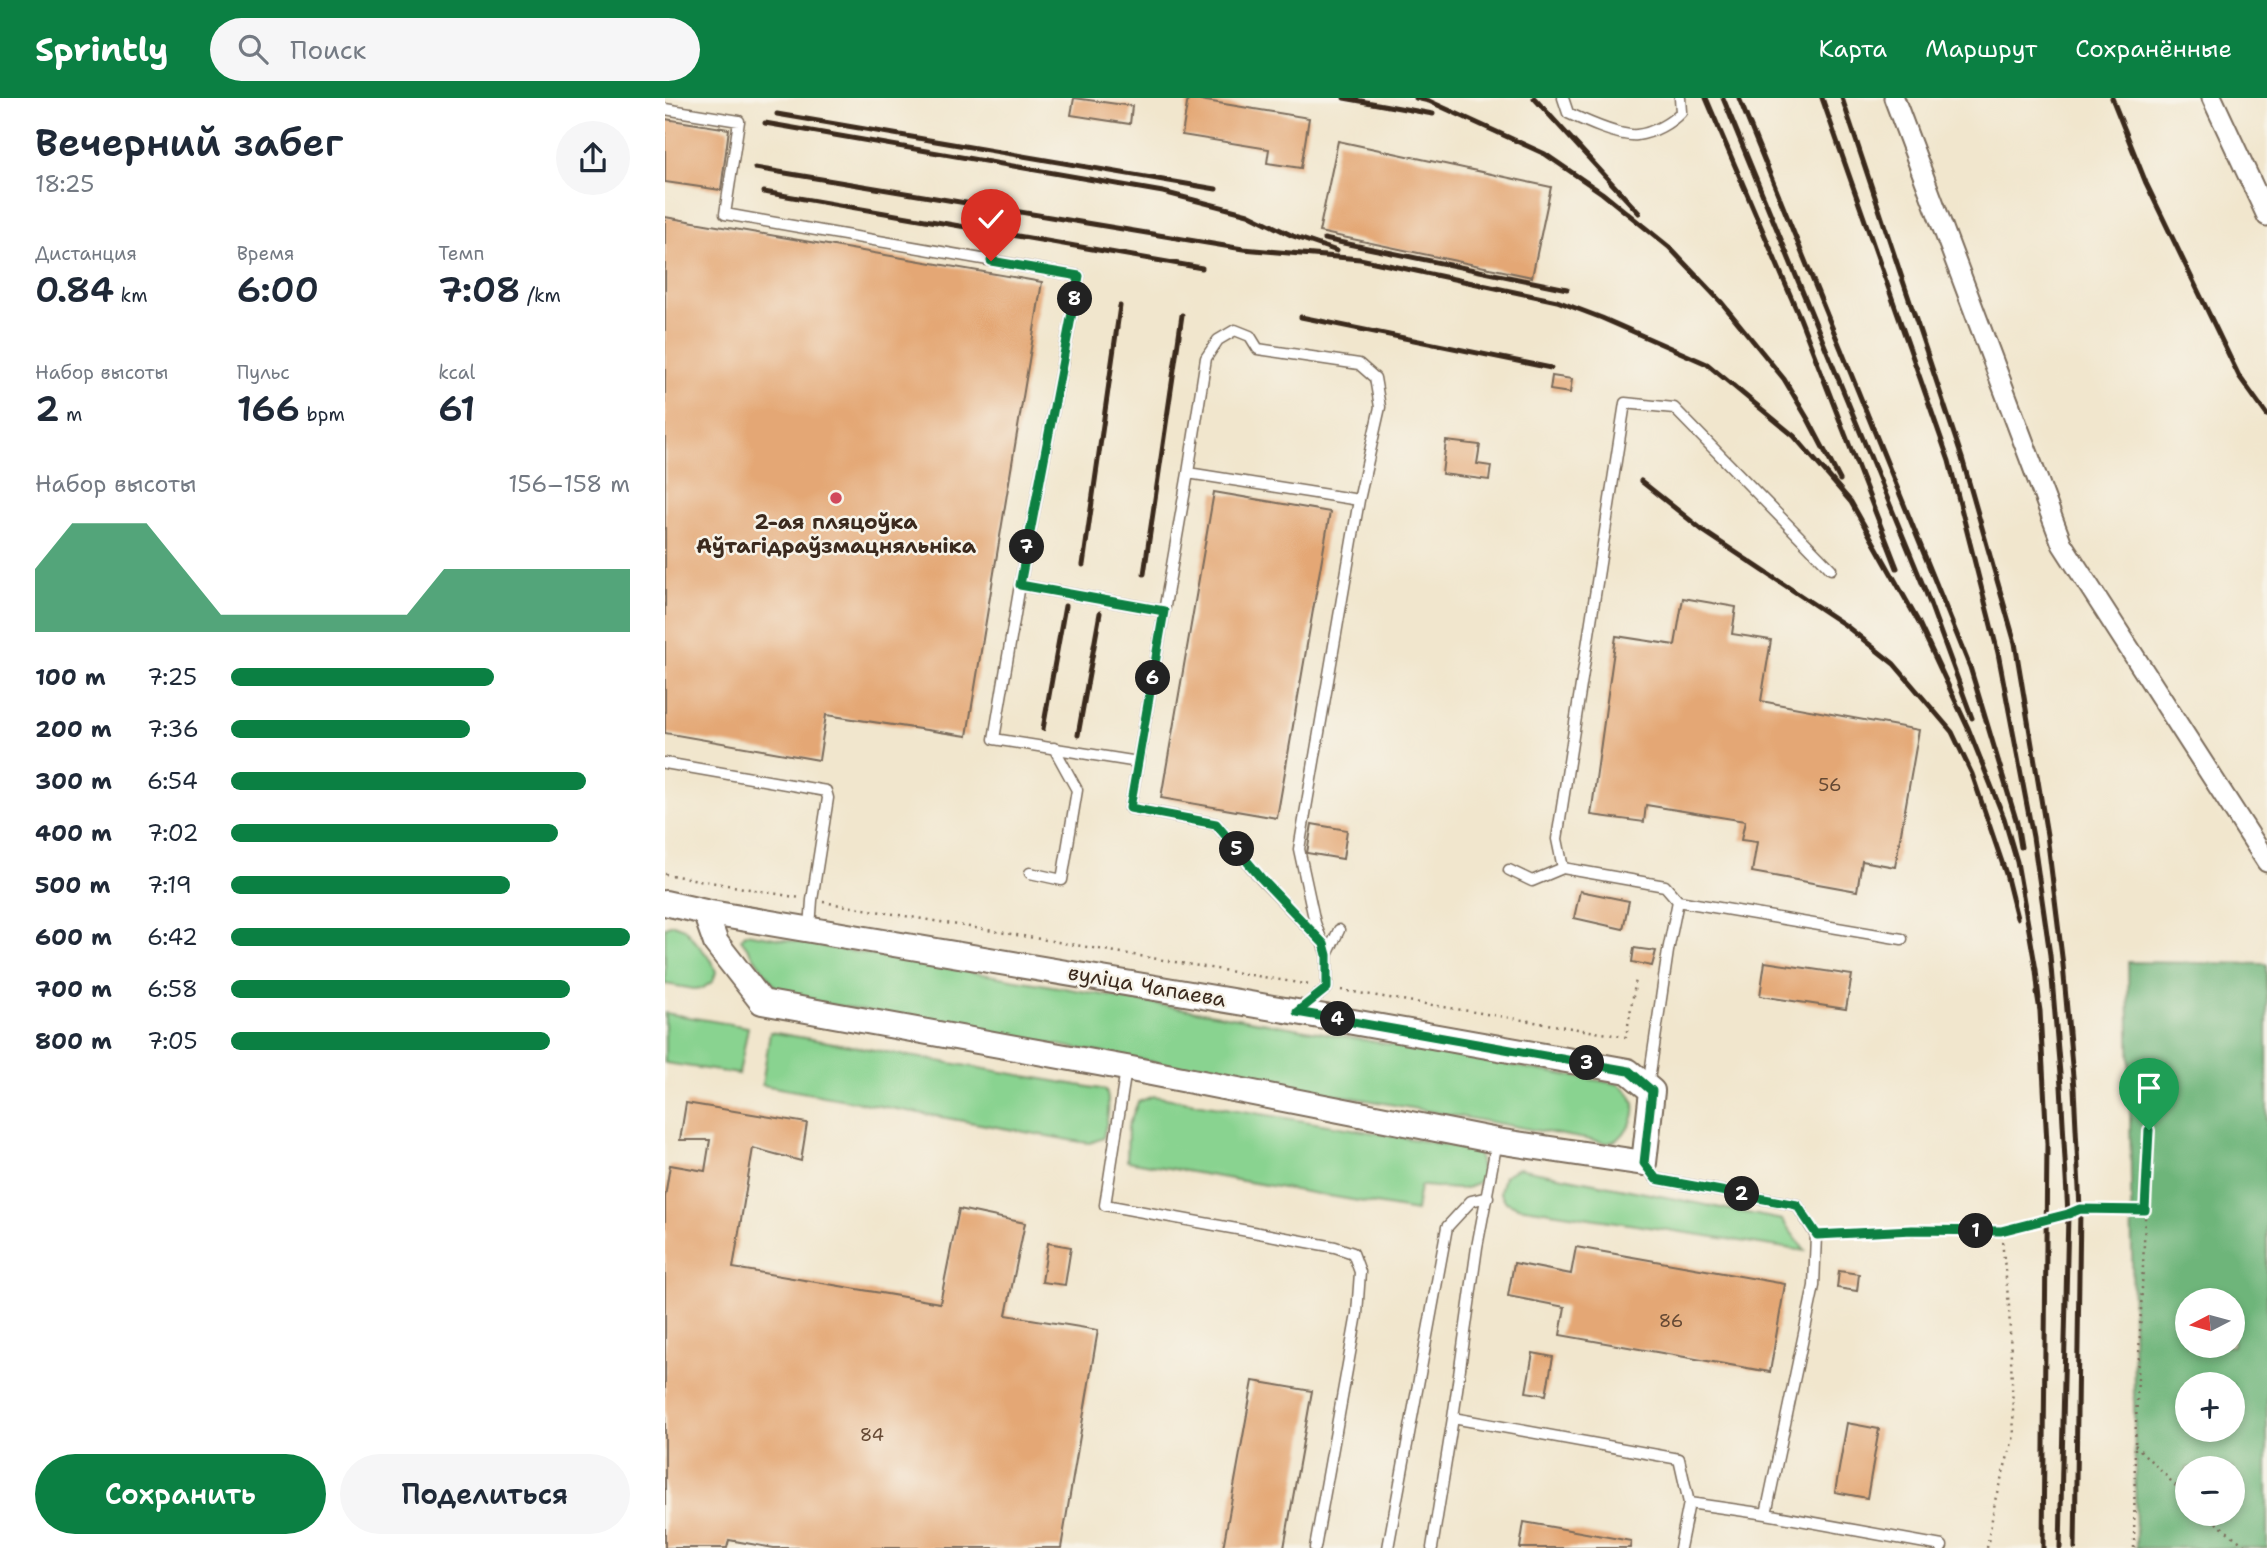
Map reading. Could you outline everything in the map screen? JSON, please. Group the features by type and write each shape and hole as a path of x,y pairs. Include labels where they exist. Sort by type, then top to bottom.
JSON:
{"street":[{"path":"1894,98 2062,544 2267,862"},
{"path":"2211,98 2267,216"},
{"name":"вуліца Чапаева","path":"665,903 1629,1071 1648,1087"},
{"path":"705,912 716,943 762,1002 1497,1141 1644,1163 1652,1091 1648,1087"}],"lane":[{"path":"1563,98 1568,113 1600,127 1637,135 1672,122 1681,112 1680,98"},
{"path":"665,109 739,121 725,214 1079,276 1020,585 994,739 1138,762"},
{"path":"1297,1012 1327,988 1327,955 1324,944 1315,923 1299,849 1359,499 1380,407 1375,378 1359,364 1258,349 1251,336 1235,330 1218,340 1206,358 1130,808 1216,824 1261,878 1324,944"},
{"path":"1563,868 1557,839 1625,403 1674,408 1831,569"},
{"path":"1188,472 1359,499"},
{"path":"1020,585 1164,611"},
{"path":"1030,873 1062,880 1077,789 1053,748"},
{"path":"665,763 826,791 828,798 810,929"},
{"path":"1509,870 1532,881 1563,868 1665,886 1678,901 1902,939"},
{"path":"1648,1087 1678,901"},
{"path":"1327,955 1339,930"},
{"path":"1126,1069 1105,1205 1335,1247 1353,1253 1360,1272 1357,1314 1315,1548"},
{"path":"1432,1548 1477,1247 1497,1141"},
{"path":"1644,1163 1656,1179 1797,1205 1817,1235 1814,1286 1766,1514"},
{"path":"1388,1548 1447,1227 1471,1201 1488,1197"},
{"path":"1453,1418 1679,1458 1689,1503 1680,1548"},
{"path":"1689,1503 1766,1514 1942,1546 1941,1548"}],"path":[{"path":"665,874 1626,1037 1636,979"},
{"path":"2134,1548 2135,1445 2149,1130"},
{"path":"1817,1235 1912,1230 2001,1231 2080,1209 2145,1210"},
{"path":"1987,1548 1996,1496 2014,1436 2009,1306 2001,1231"},
{"path":"2135,1445 2175,1485"},
{"path":"2220,1526 2248,1548"}],"green space":[{"path":"673,924 684,928 712,961 716,972 713,981 703,988 665,984 665,927"},
{"path":"746,933 1618,1084 1631,1096 1634,1103 1633,1118 1621,1136 1608,1143 782,996 741,939"},
{"path":"2128,962 2267,964 2267,1548 2136,1548"},
{"path":"665,1013 748,1027 739,1074 665,1063"},
{"path":"770,1032 1106,1090 1108,1108 1103,1138 1090,1143 1081,1142 762,1085"},
{"path":"1153,1096 1466,1148 1478,1152 1483,1177 1462,1189 1420,1186 1416,1211 1127,1161 1128,1127 1138,1102"},
{"path":"1518,1168 1782,1220 1805,1251 1518,1207 1506,1202 1500,1192 1504,1176"}],"building":[{"path":"1074,98 1132,106 1130,124 1071,115"},
{"path":"1188,98 1309,118 1301,168 1267,163 1269,149 1182,135"},
{"path":"665,119 729,129 721,190 665,182"},
{"path":"1338,141 1551,187 1532,277 1319,232"},
{"name":"2-ая пляцоўка Аўтагідраўзмацняльніка","path":"665,217 1042,282 967,736 826,715 819,760 665,733"},
{"path":"1552,376 1572,379 1570,393 1550,390"},
{"path":"1446,441 1480,445 1477,464 1491,466 1489,480 1442,474"},
{"path":"1214,492 1330,512 1277,818 1161,798"},
{"path":"1683,598 1736,607 1732,634 1771,640 1761,701 1919,730 1895,867 1862,861 1857,891 1752,872 1757,842 1741,840 1745,821 1646,805 1644,822 1591,815 1616,636 1675,645"},
{"path":"1312,824 1347,830 1343,859 1307,853"},
{"path":"1580,891 1629,901 1623,929 1574,918"},
{"path":"1634,948 1656,951 1652,966 1632,962"},
{"path":"1765,962 1852,975 1846,1009 1760,996"},
{"path":"686,1103 807,1123 801,1161 753,1148 733,1268 940,1303 959,1209 1025,1223 1006,1315 1098,1330 1061,1548 774,1548 729,1540 727,1548 665,1548 665,1197 670,1165 705,1171 710,1140 680,1140"},
{"path":"1048,1243 1071,1247 1065,1285 1042,1282"},
{"path":"1576,1247 1785,1284 1770,1372 1560,1335 1565,1307 1508,1296 1514,1263 1571,1274"},
{"path":"1839,1271 1859,1274 1857,1291 1837,1288"},
{"path":"1533,1353 1553,1357 1546,1395 1526,1392"},
{"path":"1253,1381 1312,1391 1284,1548 1223,1548"},
{"path":"1847,1423 1879,1429 1867,1498 1835,1492"},
{"path":"1524,1522 1631,1541 1630,1548 1520,1548"}],"railway":[{"path":"1344,98 1433,114"},
{"path":"1416,98 1429,101 1545,154 1602,193 1669,247 1722,303 1784,379 1840,480"},
{"path":"1534,98 1639,213"},
{"path":"1706,98 1800,318 1897,568"},
{"path":"1723,98 1925,590 1972,718"},
{"path":"1739,98 1970,667 2017,823 2021,847"},
{"path":"1822,98 1949,461 1998,653 2033,837 2050,955 2068,1215 2060,1548"},
{"path":"1842,98 1962,458 2015,643 2047,835 2063,965 2074,1088 2080,1209 2075,1548"},
{"path":"2112,98 2146,183 2239,376 2267,415"},
{"path":"777,114 1216,189"},
{"path":"765,123 1163,192 1248,214 1293,236 1337,251"},
{"path":"755,168 1243,249 1360,259 1557,301 1707,364 1794,436 1851,502 1919,623 1968,728 2004,818 2017,862 2039,999"},
{"path":"764,192 1202,268"},
{"path":"1324,239 1567,289"},
{"path":"1083,565 1120,306"},
{"path":"1144,574 1182,315"},
{"path":"1301,317 1551,368"},
{"path":"1641,481 1705,532 1845,625 1894,664 1952,732 1972,774 2006,874 2017,918"},
{"path":"1043,729 1065,606"},
{"path":"1078,735 1100,613"},
{"path":"2037,992 2047,1144 2043,1548"}],"place":[{"name":"2-ая пляцоўка Аўтагідраўзмацняльніка","path":"836,498"}],"route":[{"path":"991,261 1079,276 1020,585 1164,611 1130,808 1216,824 1261,878 1324,944 1327,955 1327,988 1297,1012 1629,1071 1652,1091 1644,1163 1656,1179 1797,1205 1817,1235 1912,1230 2001,1231 2080,1209 2145,1210 2149,1130"}]}
